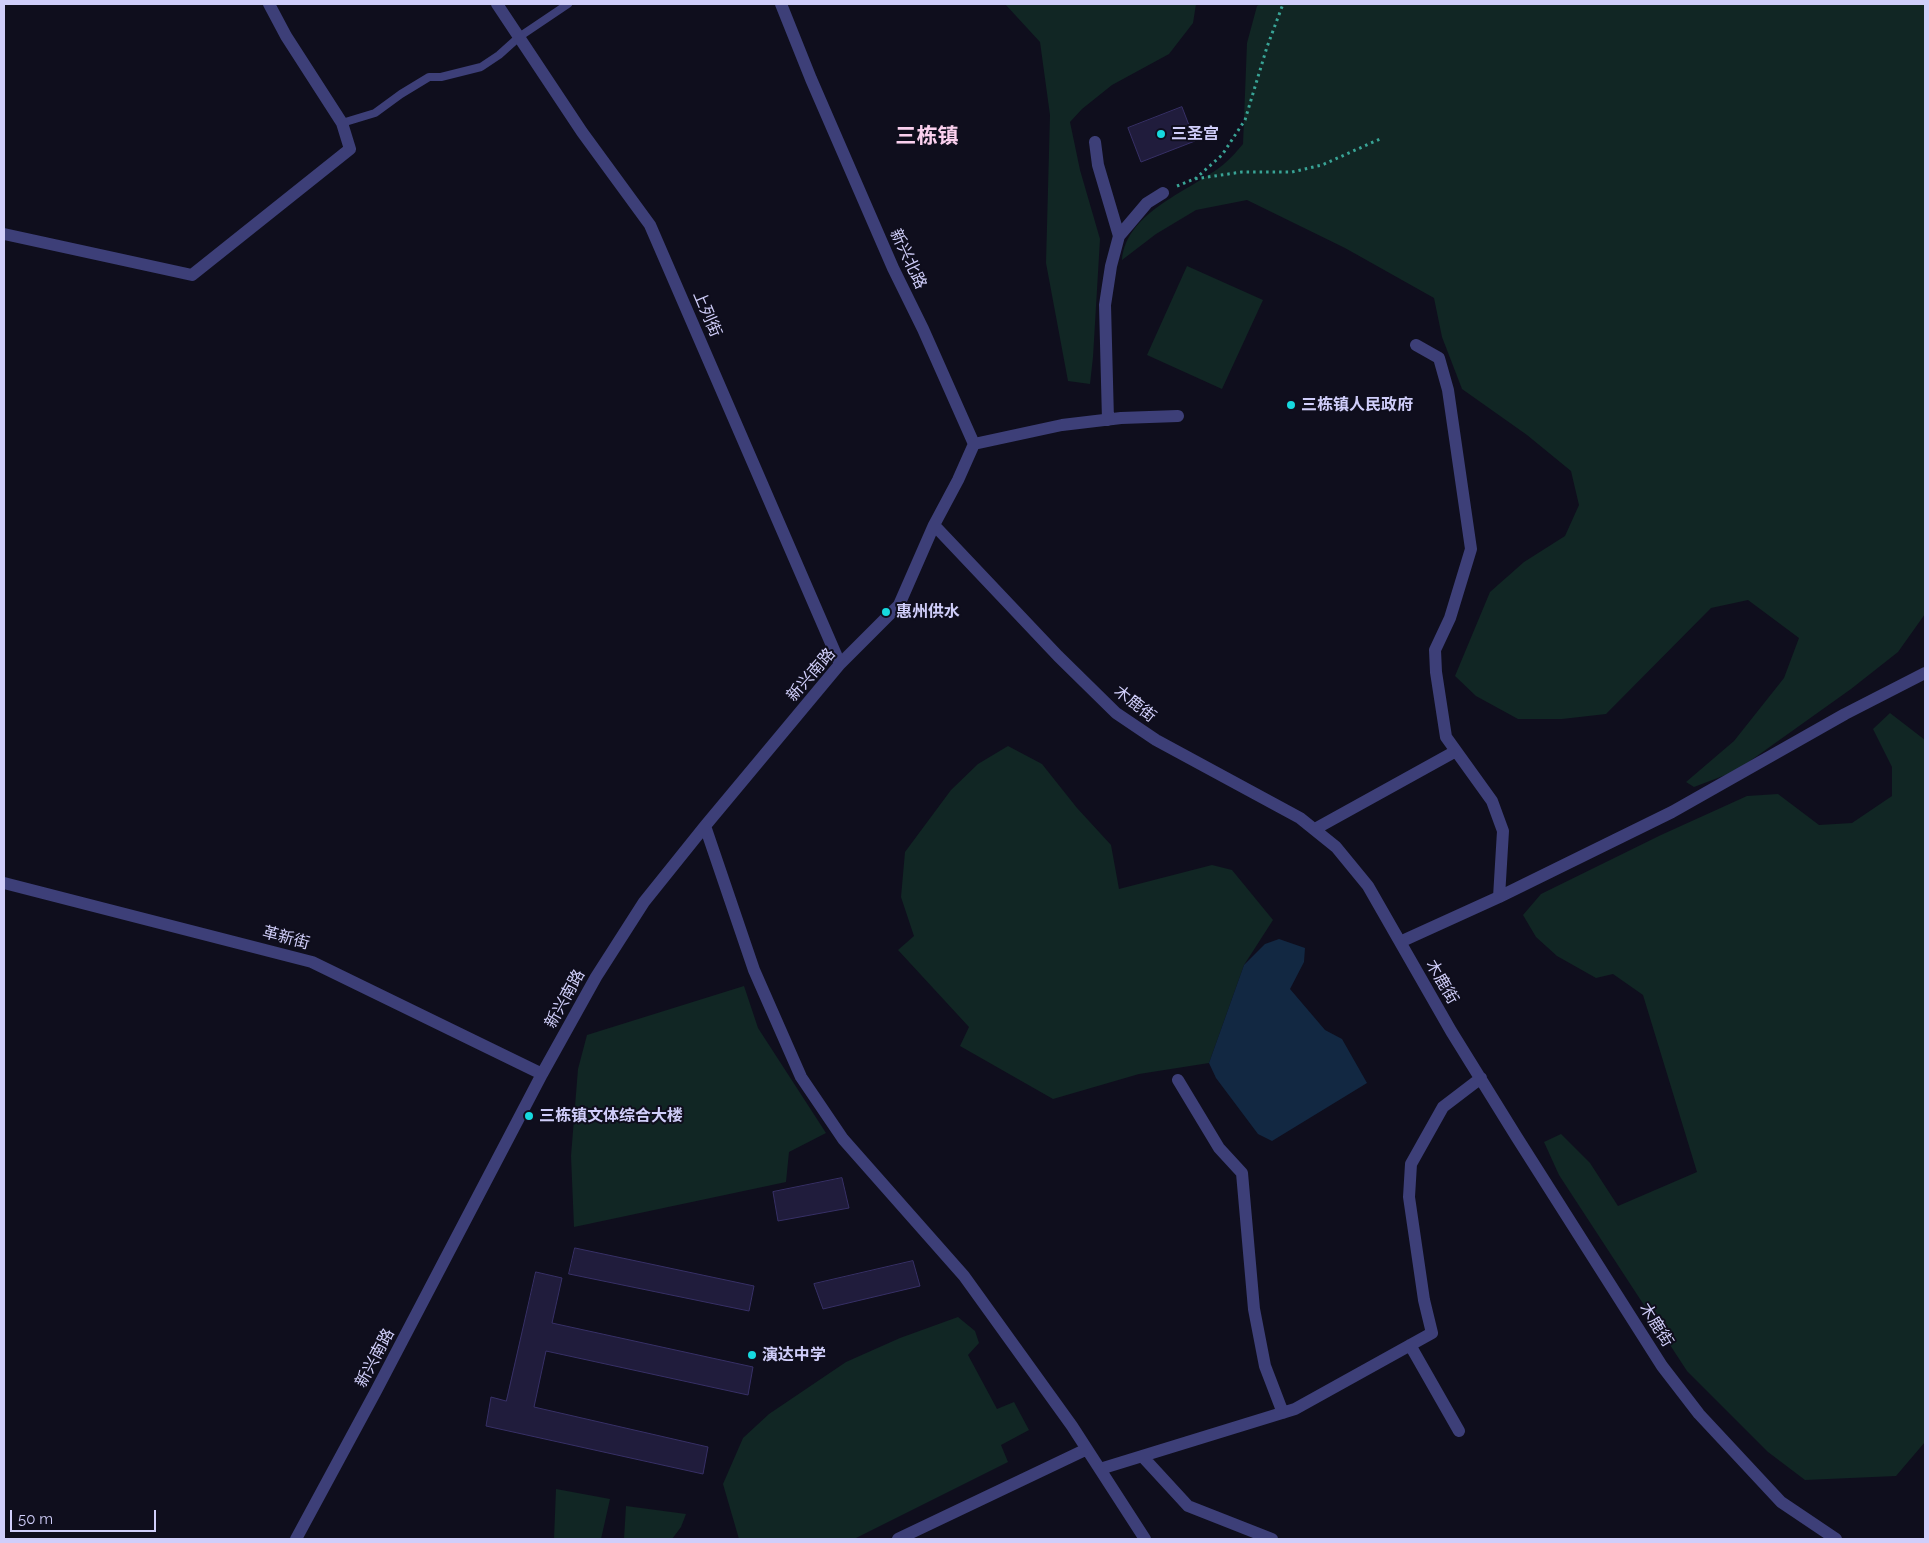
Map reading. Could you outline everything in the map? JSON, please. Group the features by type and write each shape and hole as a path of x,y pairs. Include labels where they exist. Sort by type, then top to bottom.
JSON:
{"street":[{"path":"4,234 192,275 350,149 342,124 286,36 269,4"},
{"name":"上列街","path":"497,4 582,132 650,225 840,664"},
{"name":"新兴北路","path":"781,4 811,79 893,268 923,329 974,444"},
{"path":"1095,142 1098,165 1119,236"},
{"path":"1108,420 1105,305 1111,266 1119,236 1147,203 1163,192"},
{"path":"1416,345 1439,358 1448,390 1471,549 1450,618 1435,650 1436,672 1446,737 1492,801 1503,831 1500,897"},
{"path":"934,525 958,480 974,444 1062,425 1178,416"},
{"name":"新兴南路","path":"296,1539 376,1391 542,1074 596,977 644,902 705,826 840,664 899,605 934,525"},
{"name":"木鹿街","path":"934,525 1058,656 1116,713 1156,740 1300,818 1336,847 1368,886 1480,1078 1662,1366 1699,1414 1781,1502 1836,1539"},
{"path":"1400,942 1500,897 1672,812 1846,714 1925,673"},
{"path":"1315,830 1456,751"},
{"path":"705,826 754,970 801,1077 843,1139 964,1276 1086,1449 1145,1539"},
{"name":"革新街","path":"4,883 312,962 542,1074"},
{"path":"1100,1470 1295,1409 1432,1332 1424,1300 1409,1198 1411,1164 1443,1107 1480,1078"},
{"path":"1178,1080 1219,1148 1242,1173 1254,1309 1265,1366 1284,1413"},
{"path":"1410,1345 1460,1431"},
{"path":"898,1539 1086,1449"},
{"path":"1142,1456 1188,1506 1272,1539"}],"lane":[{"path":"342,124 375,113 429,77 441,77 482,67 519,38 568,4"}],"path":[{"path":"1194,179 1222,155 1245,120 1266,47 1283,4"},
{"path":"1163,192 1194,179 1242,172 1292,172 1322,165 1380,139"}],"green space":[{"path":"1005,4 1196,4 1193,23 1169,54 1112,85 1082,109 1070,122 1080,170 1100,239 1090,384 1068,381 1046,263 1050,115 1040,42"},
{"path":"1260,4 1925,4 1925,614 1898,652 1851,689 1736,771 1694,787 1686,782 1734,741 1784,678 1799,638 1748,600 1711,608 1606,714 1562,719 1518,719 1476,696 1455,676 1490,592 1524,562 1565,536 1579,505 1571,471 1527,435 1462,389 1442,337 1434,298 1345,248 1247,200 1196,210 1156,234 1122,260 1126,243 1135,228 1147,215 1224,164 1243,144 1247,43 1257,6"},
{"path":"1187,266 1263,300 1222,389 1147,355"},
{"path":"1890,713 1925,740 1925,1442 1896,1476 1805,1480 1768,1452 1687,1371 1559,1175 1544,1142 1561,1134 1590,1163 1618,1206 1697,1172 1643,995 1613,974 1596,978 1557,956 1536,937 1523,915 1541,894 1661,835 1747,796 1778,794 1819,825 1852,823 1892,796 1892,767 1873,729"},
{"path":"1008,746 1042,764 1077,808 1111,845 1119,889 1212,865 1232,870 1273,920 1244,965 1209,1063 1139,1074 1053,1099 960,1046 969,1027 898,950 914,936 901,897 905,852 951,790 978,764"},
{"path":"744,986 758,1028 826,1133 789,1152 786,1182 574,1227 571,1156 578,1069 587,1035"},
{"path":"958,1317 975,1331 979,1343 968,1355 997,1409 1014,1402 1029,1430 1001,1445 1008,1462 854,1539 739,1539 723,1484 743,1438 769,1414 846,1362 900,1338"},
{"path":"556,1489 610,1499 601,1539 554,1539"},
{"path":"626,1506 686,1514 681,1527 672,1539 624,1539"}],"water":[{"path":"1279,939 1305,948 1304,962 1290,989 1325,1030 1342,1039 1367,1083 1272,1141 1258,1134 1216,1078 1209,1063 1244,965 1265,944"}],"building":[{"name":"三圣宫","path":"1182,107 1195,141 1141,162 1128,128"},
{"path":"842,1178 849,1208 778,1221 773,1192"},
{"path":"575,1248 754,1286 749,1311 569,1274"},
{"path":"913,1261 920,1286 823,1309 814,1284"},
{"path":"536,1272 562,1278 552,1323 753,1367 748,1395 546,1351 534,1407 708,1447 703,1474 486,1426 491,1397 506,1401"}],"place":[{"name":"三圣宫","path":"1161,134"},
{"name":"三栋镇人民政府","path":"1291,405"},
{"name":"惠州供水","path":"886,612"},
{"name":"三栋镇文体综合大楼","path":"529,1116"},
{"name":"演达中学","path":"752,1355"}],"district":[{"name":"三栋镇","path":"927,137"}]}
